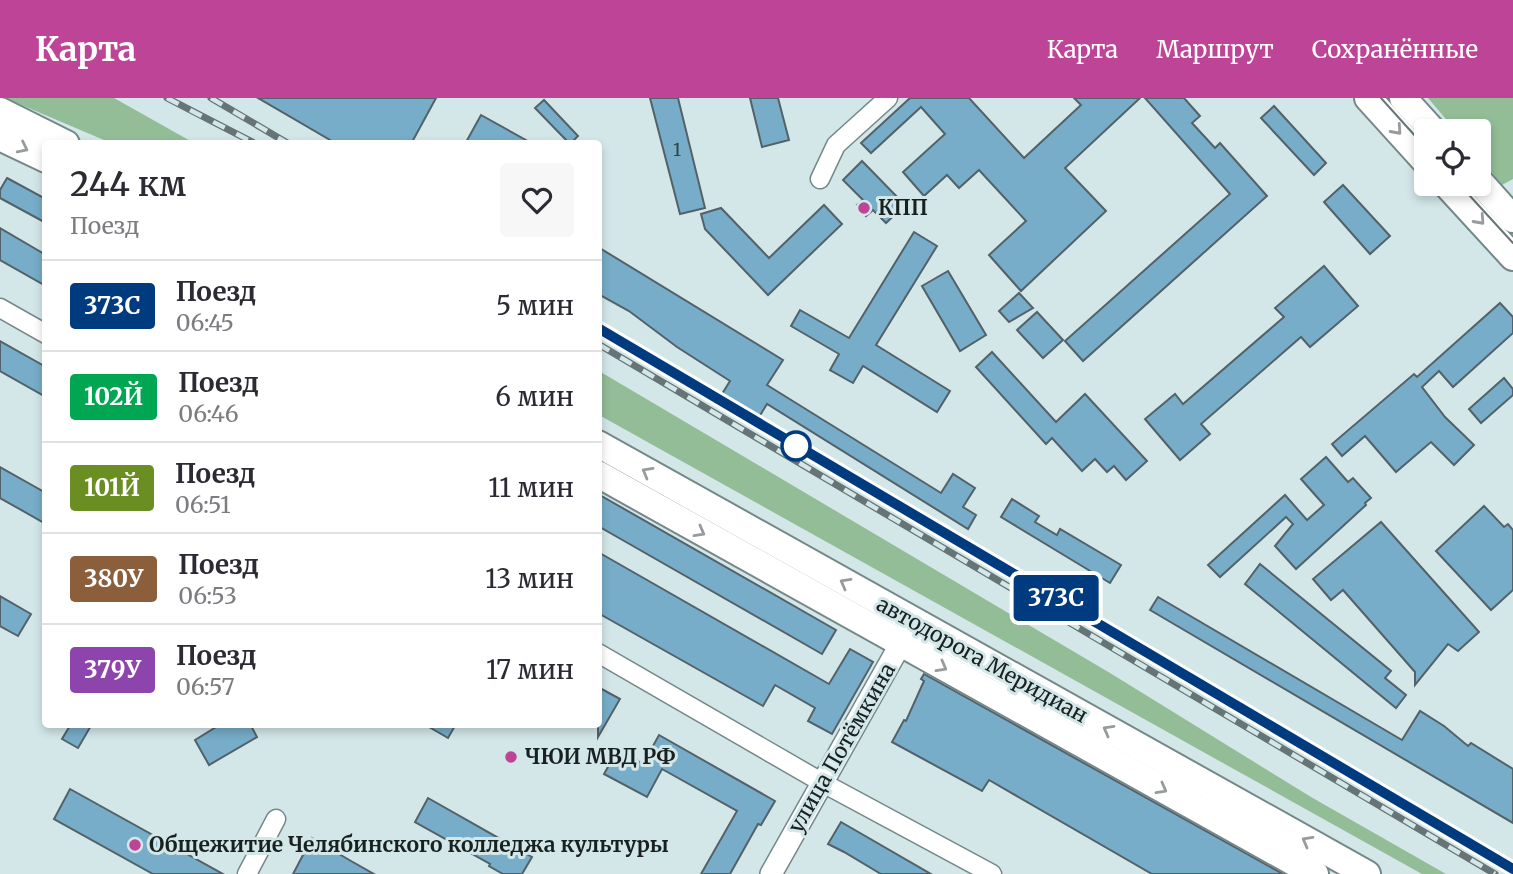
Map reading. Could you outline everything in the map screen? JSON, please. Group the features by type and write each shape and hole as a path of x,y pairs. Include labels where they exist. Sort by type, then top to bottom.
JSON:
{"main road":[{"path":"1368,98 1414,149"},
{"path":"1403,98 1422,119"},
{"path":"0,111 58,140"},
{"path":"0,137 42,157"},
{"path":"1491,194 1513,219"},
{"path":"1457,196 1513,257"},
{"name":"автодорога Меридиан","path":"602,446 907,632 1315,874"},
{"name":"автодорога Меридиан","path":"602,476 907,632 1367,874"}],"street":[{"path":"820,178 836,145 888,98"},
{"path":"0,308 42,332"},
{"name":"улица Потёмкина","path":"771,874 907,632"},
{"path":"602,655 822,783 992,874"},
{"path":"247,874 276,820"}],"green space":[{"path":"5,98 114,98 189,140 104,140"},
{"path":"1428,98 1513,98 1513,179 1502,185 1491,172 1491,119 1446,119"},
{"path":"602,373 1110,673 1311,797 1446,874 1422,874 602,417"}],"building":[{"path":"258,98 436,98 413,140 330,140"},
{"path":"650,98 678,98 705,208 680,214"},
{"path":"750,98 778,98 789,140 762,147"},
{"path":"910,98 969,98 1024,158 1081,105 1074,98 1140,98 1065,168 1106,211 1021,291 989,255 1026,221 979,170 959,188 947,175 924,196 903,172 945,134 921,107 871,153 861,143"},
{"path":"1145,98 1184,98 1200,116 1192,123 1215,148 1220,143 1267,196 1083,361 1065,341 1230,194"},
{"path":"544,100 578,136 574,140 566,140 535,108"},
{"path":"1274,106 1326,163 1314,175 1261,118"},
{"path":"481,115 526,140 467,140"},
{"path":"862,161 905,205 886,223 873,210 866,216 857,205 863,200 843,180"},
{"path":"7,178 42,197 42,221 0,198 0,190"},
{"path":"1343,185 1390,236 1370,254 1324,202"},
{"path":"824,205 842,224 768,295 705,229 701,214 721,208 769,258"},
{"path":"0,228 42,253 42,284 0,260"},
{"path":"914,232 937,246 876,345 950,391 937,412 863,366 853,383 830,370 839,354 791,326 800,310 849,338"},
{"path":"602,249 783,360 767,385 941,493 953,474 975,488 963,507 976,515 968,529 767,404 759,417 722,394 730,381 677,347 629,311 602,296"},
{"path":"1324,266 1358,306 1310,347 1301,337 1201,424 1210,434 1180,460 1145,419 1175,394 1183,404 1284,317 1275,308"},
{"path":"948,271 986,335 960,351 922,286"},
{"path":"1019,293 1033,308 1009,322 999,311"},
{"path":"1500,303 1513,317 1513,333 1453,387 1439,371 1422,387 1445,417 1474,445 1454,465 1431,442 1396,472 1365,436 1342,456 1332,444 1414,374 1417,377"},
{"path":"1037,312 1063,340 1043,358 1017,330"},
{"path":"0,341 42,365 42,395 0,371"},
{"path":"992,352 1056,422 1085,394 1147,461 1126,480 1114,466 1107,472 1095,459 1082,471 1052,438 1046,444 976,367"},
{"path":"1504,378 1513,389 1513,395 1481,423 1469,409"},
{"path":"1326,457 1348,482 1353,478 1371,498 1366,505 1296,569 1275,546 1293,524 1286,517 1220,577 1208,565 1285,495 1307,520 1324,505 1301,479"},
{"path":"0,467 42,491 42,522 0,498"},
{"path":"602,496 836,630 822,654 602,528"},
{"path":"1012,499 1039,516 1035,522 1057,535 1060,529 1121,565 1110,583 1001,517"},
{"path":"1484,506 1504,527 1508,524 1513,530 1513,590 1491,610 1436,551"},
{"path":"1381,522 1479,632 1458,651 1448,644 1415,685 1415,672 1343,590 1331,600 1313,579"},
{"path":"602,554 829,684 850,649 873,662 832,734 808,721 815,708 775,685 763,706 602,615"},
{"path":"1260,564 1391,671 1385,678 1406,695 1396,708 1245,584"},
{"path":"0,596 31,614 18,636 0,626"},
{"path":"1158,597 1402,740 1420,711 1468,746 1471,743 1513,769 1513,823 1150,610"},
{"path":"924,674 1283,874 1152,874 989,780 982,791 892,742 904,720 906,721 924,681 921,679"},
{"path":"602,689 620,699 598,737 598,728 602,728"},
{"path":"69,728 90,728 78,748 62,739"},
{"path":"214,728 252,728 257,737 209,765 195,740"},
{"path":"431,728 454,728 448,738"},
{"path":"659,735 775,801 761,825 758,824 730,874 701,874 737,811 662,769 647,797 604,774 618,749 643,764"},
{"name":"Общежитие Челябинского колледжа культуры","path":"70,789 223,874 153,874 54,819"},
{"path":"428,798 532,857 522,874 503,874 415,822"},
{"path":"841,822 931,874 881,874 828,844"},
{"path":"312,838 351,861 374,874 293,874"}],"tram line":[{"path":"1381,98 1414,135"},
{"path":"1470,196 1513,243"}],"railway":[{"path":"167,98 248,140"},
{"path":"211,98 282,140"},
{"path":"602,330 1513,869"},
{"path":"602,346 1495,874"}],"train":[{"name":"373C","path":"602,330 1513,869"}],"place":[{"name":"КПП","path":"864,208"},
{"name":"ЧЮИ МВД РФ","path":"511,757"},
{"name":"Общежитие Челябинского колледжа культуры","path":"135,845"}]}
